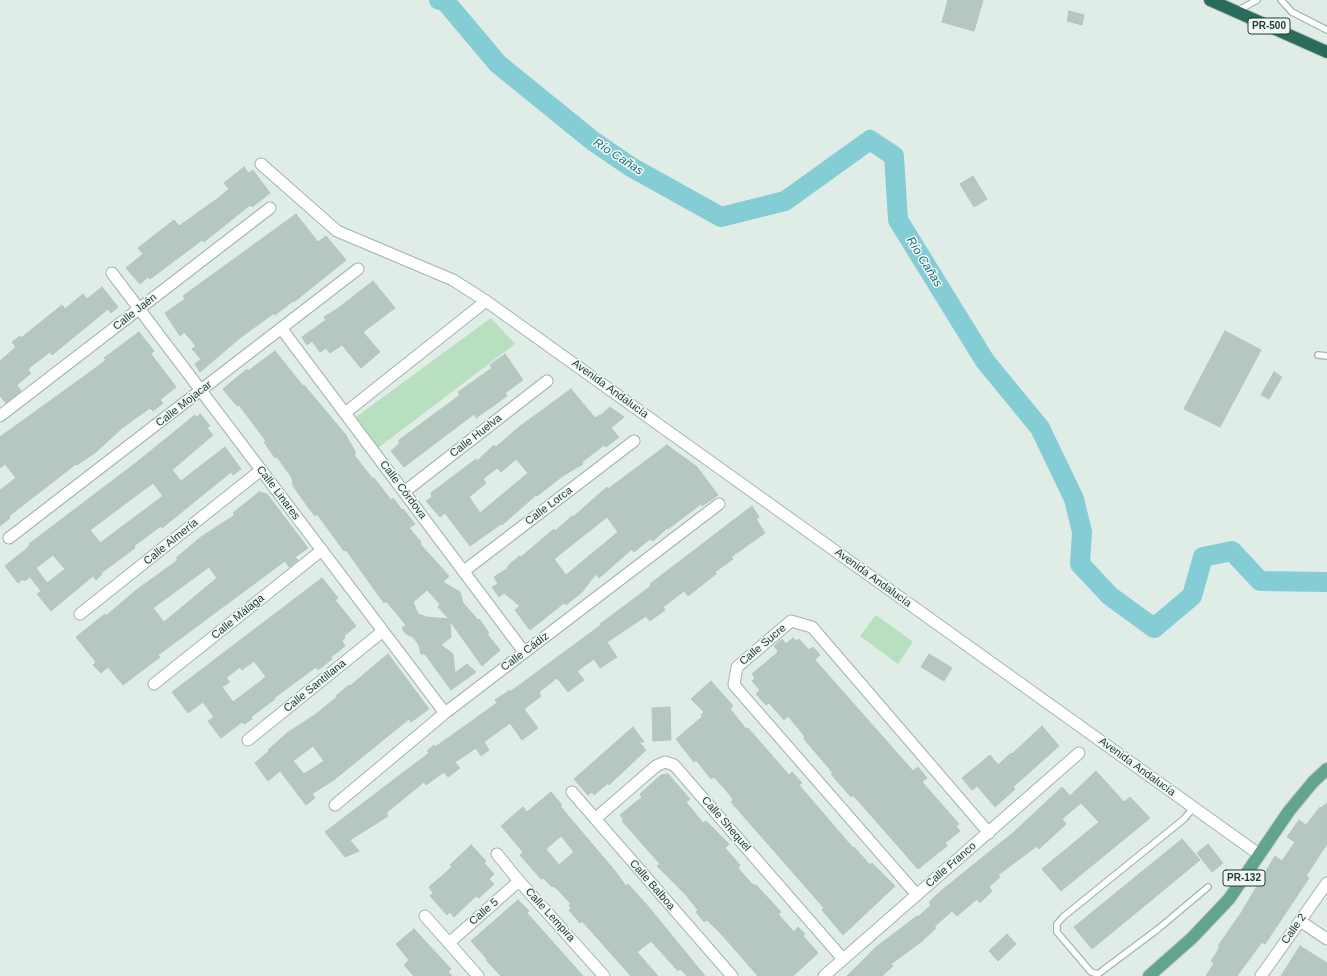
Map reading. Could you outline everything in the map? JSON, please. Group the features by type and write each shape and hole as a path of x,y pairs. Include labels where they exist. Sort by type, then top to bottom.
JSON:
{"highway":[{"name":"PR-500","path":"1210,0 1327,52"}],"main road":[{"name":"PR-132","path":"1149,976 1192,938 1229,899 1260,856 1289,811 1313,782 1327,769"}],"street":[{"name":"Avenida Andalucía","path":"261,164 337,231 453,280 486,301 1260,856"},
{"name":"Calle Jaén","path":"0,416 270,208"},
{"name":"Calle Mojacar","path":"9,538 358,269"},
{"name":"Calle Linares","path":"112,273 445,713"},
{"path":"345,413 486,301"},
{"name":"Calle Córdova","path":"281,328 524,652"},
{"name":"Calle Huelva","path":"404,492 547,381"},
{"name":"Calle Lorca","path":"464,571 634,441"},
{"name":"Calle Almería","path":"80,614 261,470"},
{"name":"Calle Cádiz","path":"335,805 445,713 719,504"},
{"name":"Calle Málaga","path":"154,684 322,550"},
{"name":"Calle Sucre","path":"916,895 734,685 737,667 791,621 812,626 989,833"},
{"name":"Calle Santillana","path":"248,740 383,631"},
{"name":"Calle Franco","path":"824,976 1079,753"},
{"name":"Calle Shequel","path":"594,819 656,766 665,762 674,765 843,959"},
{"name":"Calle Balboa","path":"572,792 732,976"},
{"name":"Calle Lempira","path":"497,854 519,881 604,976"},
{"name":"Calle 5","path":"449,943 519,881"},
{"name":"Calle 2","path":"1261,976 1327,883"},
{"path":"425,916 478,976"},
{"path":"1300,921 1327,939"}],"lane":[{"path":"1237,11 1257,0"},
{"path":"1281,0 1292,12 1327,30"},
{"path":"1318,355 1327,356"},
{"path":"1193,808 1184,819 1063,917 1057,924 1057,932 1091,972 1098,974 1158,929 1208,887"}],"green space":[{"path":"491,318 515,344 378,448 356,417"},
{"path":"876,615 913,642 898,664 860,636"}],"building":[{"path":"948,0 983,0 974,31 942,22"},
{"path":"1069,11 1084,15 1082,25 1067,21"},
{"path":"244,167 248,173 253,170 270,193 252,207 250,205 204,242 202,240 150,279 148,277 140,284 126,268 143,254 138,248 174,220 179,226 217,199 229,189 224,183"},
{"path":"973,176 987,199 974,207 960,184"},
{"path":"296,214 318,242 326,236 346,260 294,302 293,301 275,315 274,313 240,338 200,372 195,364 201,359 192,349 196,346 184,332 180,336 165,313 185,299 183,296"},
{"path":"373,281 395,308 363,332 380,352 361,368 342,345 330,353 326,348 320,352 312,341 307,345 302,337 326,320 324,317 337,309"},
{"path":"102,287 118,307 111,313 108,309 52,355 50,352 30,367 28,370 31,373 17,385 21,391 6,403 0,396 0,361 16,347 12,342 20,336 21,338 62,305 65,309 83,294 87,299"},
{"path":"1225,331 1261,350 1220,427 1184,409"},
{"path":"139,332 154,351 151,354 176,387 160,400 163,403 153,411 150,408 122,428 96,452 77,465 76,464 9,516 10,518 0,526 0,490 16,478 5,464 0,468 0,437 106,360 104,358"},
{"path":"275,351 345,434 356,453 354,455 373,479 374,478 391,500 393,498 415,524 409,528 421,542 420,544 449,576 443,582 460,592 463,603 478,620 479,619 489,633 487,634 500,650 482,666 450,621 451,637 441,645 453,654 455,673 467,664 476,672 451,690 425,654 421,654 419,645 413,637 406,634 402,628 406,625 386,601 384,603 346,550 344,551 317,514 315,516 308,507 293,486 292,478 264,442 266,441 239,405 237,406 223,389 247,369 248,371","holes":["427,590 440,604 438,607 449,619 426,617 418,614 413,602"]},
{"path":"505,354 523,380 505,393 507,396 476,418 474,414 404,467 391,451 399,444 399,440 460,395 458,392 492,368 490,365"},
{"path":"1274,372 1282,377 1269,399 1261,395"},
{"path":"571,389 595,418 599,415 600,416 610,407 624,417 611,428 619,437 606,447 604,445 582,462 583,464 564,475 537,496 536,495 502,525 501,524 470,546 445,513 440,517 426,501 432,497 431,493 476,459 477,461 494,445 496,447 519,427","holes":["516,459 528,473 480,513 469,497 486,483 483,479 497,468 501,472"]},
{"path":"200,414 210,426 207,428 213,435 172,470 181,481 225,447 241,469 233,475 231,472 162,528 161,526 134,546 135,548 101,573 102,574 96,580 93,576 51,611 37,594 41,591 30,577 24,581 23,579 18,583 5,566 25,550 30,545 29,544 137,462 195,415 197,417","holes":["153,483 163,496 100,543 90,530","53,555 65,569 47,583 36,568"]},
{"path":"667,445 697,467 718,495 702,506 701,504 668,529 667,528 653,541 650,539 634,552 632,549 599,578 596,574 582,592 566,605 564,603 530,630 515,610 520,606 504,593 499,597 492,587 498,584 494,577 508,568 507,567 519,556 521,557 554,529 555,531 572,516 573,517 607,487 608,489","holes":["607,517 618,532 566,575 554,559"]},
{"path":"259,492 267,494 308,548 295,557 298,560 289,567 285,561 158,655 160,657 123,685 108,667 101,673 93,665 96,662 76,637 105,614 106,616 135,591 178,560 176,558 201,537 235,515 233,513","holes":["209,567 217,578 164,622 153,608"]},
{"path":"752,506 759,517 756,519 765,533 731,557 733,559 715,572 716,574 688,596 684,591 663,607 665,610 650,621 646,616 607,642 617,657 600,668 594,659 577,671 584,680 568,692 557,678 539,692 541,696 524,709 538,728 522,740 510,723 484,742 489,750 481,756 476,748 455,762 460,768 448,777 444,772 426,785 424,782 386,813 388,816 350,840 359,851 345,857 325,832 429,753 427,751 434,745 435,747 497,703 495,700 510,690 510,692 601,625 600,624 651,586 650,584"},
{"path":"322,578 338,598 335,600 356,626 344,636 345,638 342,641 345,646 331,657 332,659 318,670 316,667 274,698 275,699 251,717 252,719 244,724 242,722 221,738 208,721 214,717 203,702 188,713 172,692","holes":["254,661 266,677 233,702 222,687 230,682 226,678 240,667 242,670"]},
{"path":"793,638 796,641 799,639 809,650 813,647 820,655 815,660 913,771 918,767 927,778 922,782 959,824 956,826 960,831 945,843 947,846 918,869 853,795 851,797 836,780 831,774 833,773 804,739 805,737 788,716 784,720 769,703 766,705 756,694 760,690 752,681 755,678 752,674 777,653 778,651 774,646 782,639 786,644"},
{"path":"388,654 429,709 411,722 409,719 335,779 312,794 315,798 306,805 280,771 268,781 255,763 287,733 316,714 349,685 350,686","holes":["313,746 324,761 304,774 293,761"]},
{"path":"929,654 952,668 944,681 921,667"},
{"path":"711,681 733,706 730,709 746,729 748,728 789,775 792,772 802,783 799,785 853,848 854,847 870,865 872,863 895,886 843,935 822,910 824,908 731,802 733,800 730,795 714,777 711,779 696,760 694,762 676,739 703,716 701,715 704,712 691,699"},
{"path":"670,707 671,740 653,741 652,708"},
{"path":"1042,726 1059,746 1013,787 1015,789 995,807 977,786 972,790 962,778 990,755 998,765"},
{"path":"633,727 644,742 639,742 646,750 609,785 608,783 594,795 592,792 588,795 574,779"},
{"path":"1096,771 1124,802 1130,797 1150,818 1061,891 1042,869 1099,822 1081,803 1062,819 1066,824 1039,849 1037,846 998,875 1000,877 989,887 992,891 980,903 977,899 957,916 952,911 934,927 936,928 921,942 891,964 893,966 882,976 847,976 876,947 917,916 918,917 931,905 929,902 942,890 1014,832 1062,787 1070,796"},
{"path":"668,774 690,799 686,802 703,823 706,821 729,844 725,848 740,865 738,868 781,912 778,914 794,932 798,927 805,934 803,936 818,953 793,976 758,976 707,920 704,922 696,912 698,910 686,895 657,866 660,864 622,821 624,820 620,815 642,797 640,794 661,775"},
{"path":"551,792 562,805 560,806 626,886 628,884 647,905 705,976 687,976 680,969 678,971 651,941 637,952 658,976 631,976 582,921 580,923 569,910 571,908 569,905 571,904 558,890 553,886 552,887 543,878 541,879 520,855 523,852 501,826 523,807 527,812","holes":["561,836 574,852 559,865 546,849"]},
{"path":"1327,803 1327,844 1306,876 1309,878 1265,944 1262,942 1237,976 1206,976 1214,963 1211,961 1220,947 1218,946 1241,913 1275,856 1282,861 1295,842 1287,837 1299,820 1306,825 1320,807 1321,808"},
{"path":"1182,839 1200,860 1092,949 1074,927"},
{"path":"1208,844 1223,863 1212,872 1197,853"},
{"path":"471,845 486,861 484,863 494,874 489,879 494,884 479,898 476,896 454,917 450,912 447,915 430,896 433,893 429,887 452,867 450,865"},
{"path":"518,900 529,911 527,913 583,976 501,976 486,960 487,959 471,941"},
{"path":"414,929 451,969 448,972 452,976 414,976 404,965 409,960 396,944"},
{"path":"1007,934 1016,944 998,961 989,951"},
{"path":"1300,946 1327,963 1327,976 1281,976"}],"waterway":[{"name":"Río Cañas","path":"439,0 445,1 498,64 593,141 631,167 721,217 785,201 870,140 894,156 898,220 985,361 1040,428 1074,499 1082,532 1080,564 1110,596 1154,628 1192,596 1203,557 1232,551 1260,581 1327,582"}]}
